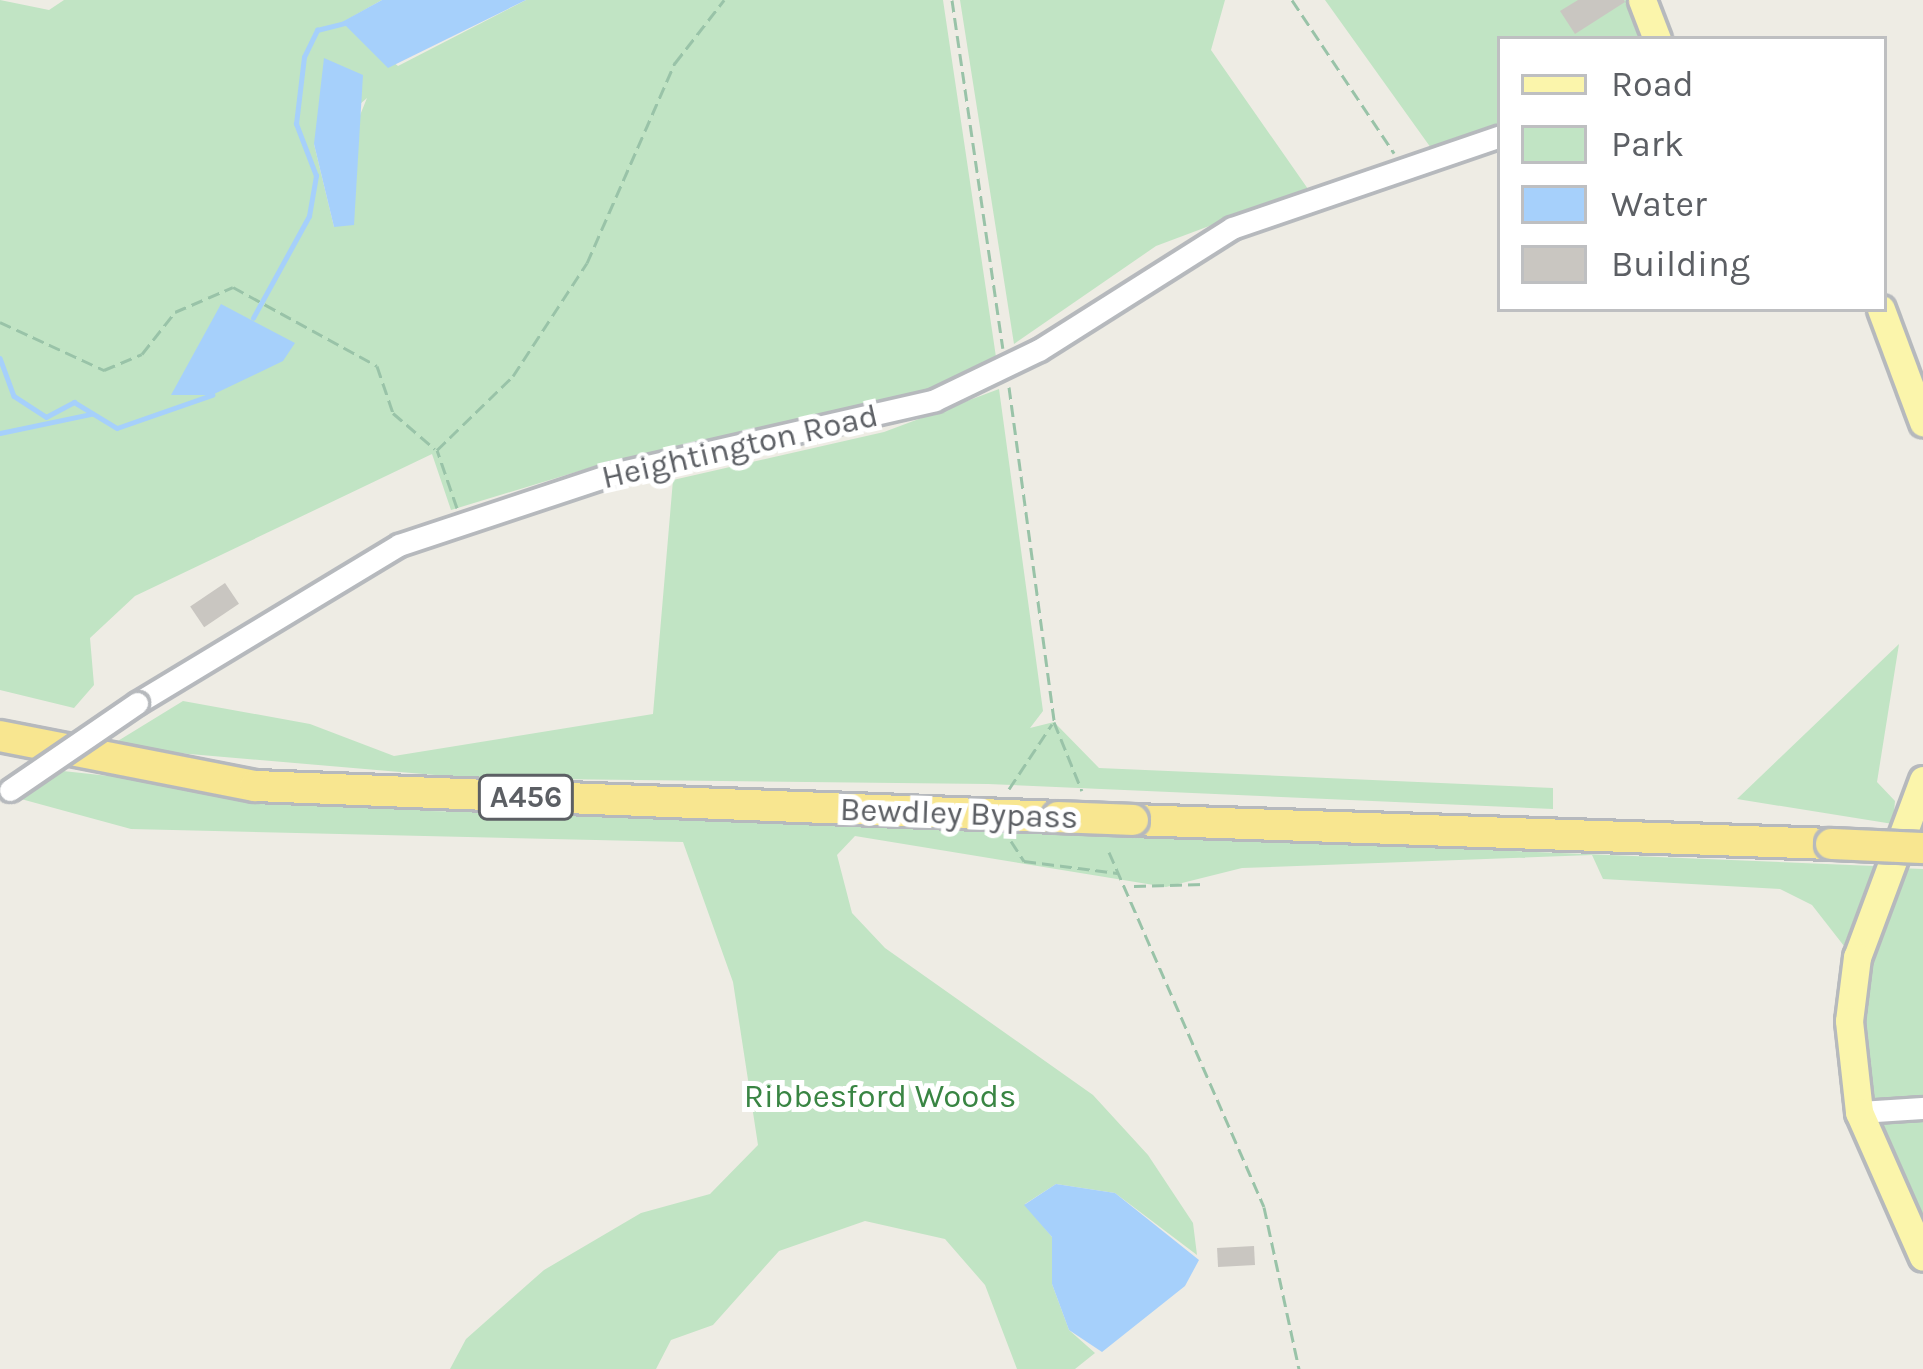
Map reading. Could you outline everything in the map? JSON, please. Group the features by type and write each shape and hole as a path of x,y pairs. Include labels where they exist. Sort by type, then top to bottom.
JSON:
{"highway":[{"name":"Bewdley Bypass","path":"0,736 255,786 1923,848"}],"main road":[{"path":"1642,0 1656,36"},
{"path":"1882,312 1923,422"},
{"path":"1923,780 1857,957 1850,1021 1859,1112 1923,1257"}],"street":[{"name":"Heightington Road","path":"5,794 344,571 460,522 613,474 906,410 1006,368 1232,228 1497,137"},
{"path":"1859,1112 1923,1108"}],"path":[{"path":"437,450 513,376 586,263 675,63 724,0"},
{"path":"952,0 1054,722 1082,790"},
{"path":"1292,0 1403,170"},
{"path":"0,322 104,370 142,354 175,312 232,287 280,308 377,366 393,413 437,450 460,522"},
{"path":"1054,722 1012,773 1007,815 1024,862 1117,873"},
{"path":"1109,852 1117,873 1132,886 1264,1207 1299,1369"},
{"path":"1132,886 1204,884"}],"green space":[{"path":"0,0 49,10 64,0 382,0 343,22 398,66 526,0 943,0 996,357 928,393 612,461 451,510 432,454 135,596 90,638 94,685 74,708 0,690","holes":["367,98 356,125 334,227 314,144"]},
{"path":"960,0 1225,0 1211,50 1308,189 1156,246 1014,344"},
{"path":"1325,0 1636,0 1651,36 1497,36 1497,127 1431,148"},
{"path":"999,389 1043,711 1030,728 1054,722 1099,768 1553,788 1553,809 988,784 470,778 108,747 183,701 310,724 394,756 653,714 673,480 884,432"},
{"path":"1899,644 1877,782 1895,801 1893,824 1737,799"},
{"name":"Ribbesford Woods","path":"63,771 429,811 690,817 1874,866 1844,946 1812,905 1780,889 1603,879 1592,855 1242,868 1166,887 855,836 837,855 852,913 885,948 1093,1095 1148,1155 1193,1223 1197,1255 1115,1193 1056,1184 1025,1204 1052,1237 1052,1284 1069,1330 1095,1353 1075,1369 1017,1369 985,1285 945,1239 865,1221 779,1251 713,1325 671,1340 656,1369 450,1369 466,1339 544,1270 641,1213 710,1194 758,1145 733,982 683,842 131,829 10,796"},
{"path":"1897,868 1923,869 1923,1231 1882,1150 1860,1057 1867,960"}],"water":[{"path":"382,0 526,0 388,68 342,22"},
{"path":"324,58 363,75 354,225 334,227 314,144"},
{"path":"221,304 295,343 283,361 212,395 171,395"},
{"path":"1056,1184 1115,1193 1199,1260 1185,1286 1102,1352 1069,1330 1052,1284 1052,1237 1024,1205"}],"building":[{"path":"1578,0 1625,2 1575,34 1560,11"},
{"path":"225,583 239,604 204,627 190,606"},
{"path":"1254,1246 1255,1265 1218,1267 1217,1248"}],"waterway":[{"path":"253,318 309,216 316,176 296,124 304,57 317,30 346,23"},
{"path":"0,358 14,396 46,417 74,402 117,428 212,395"},
{"path":"0,433 91,414"}]}
